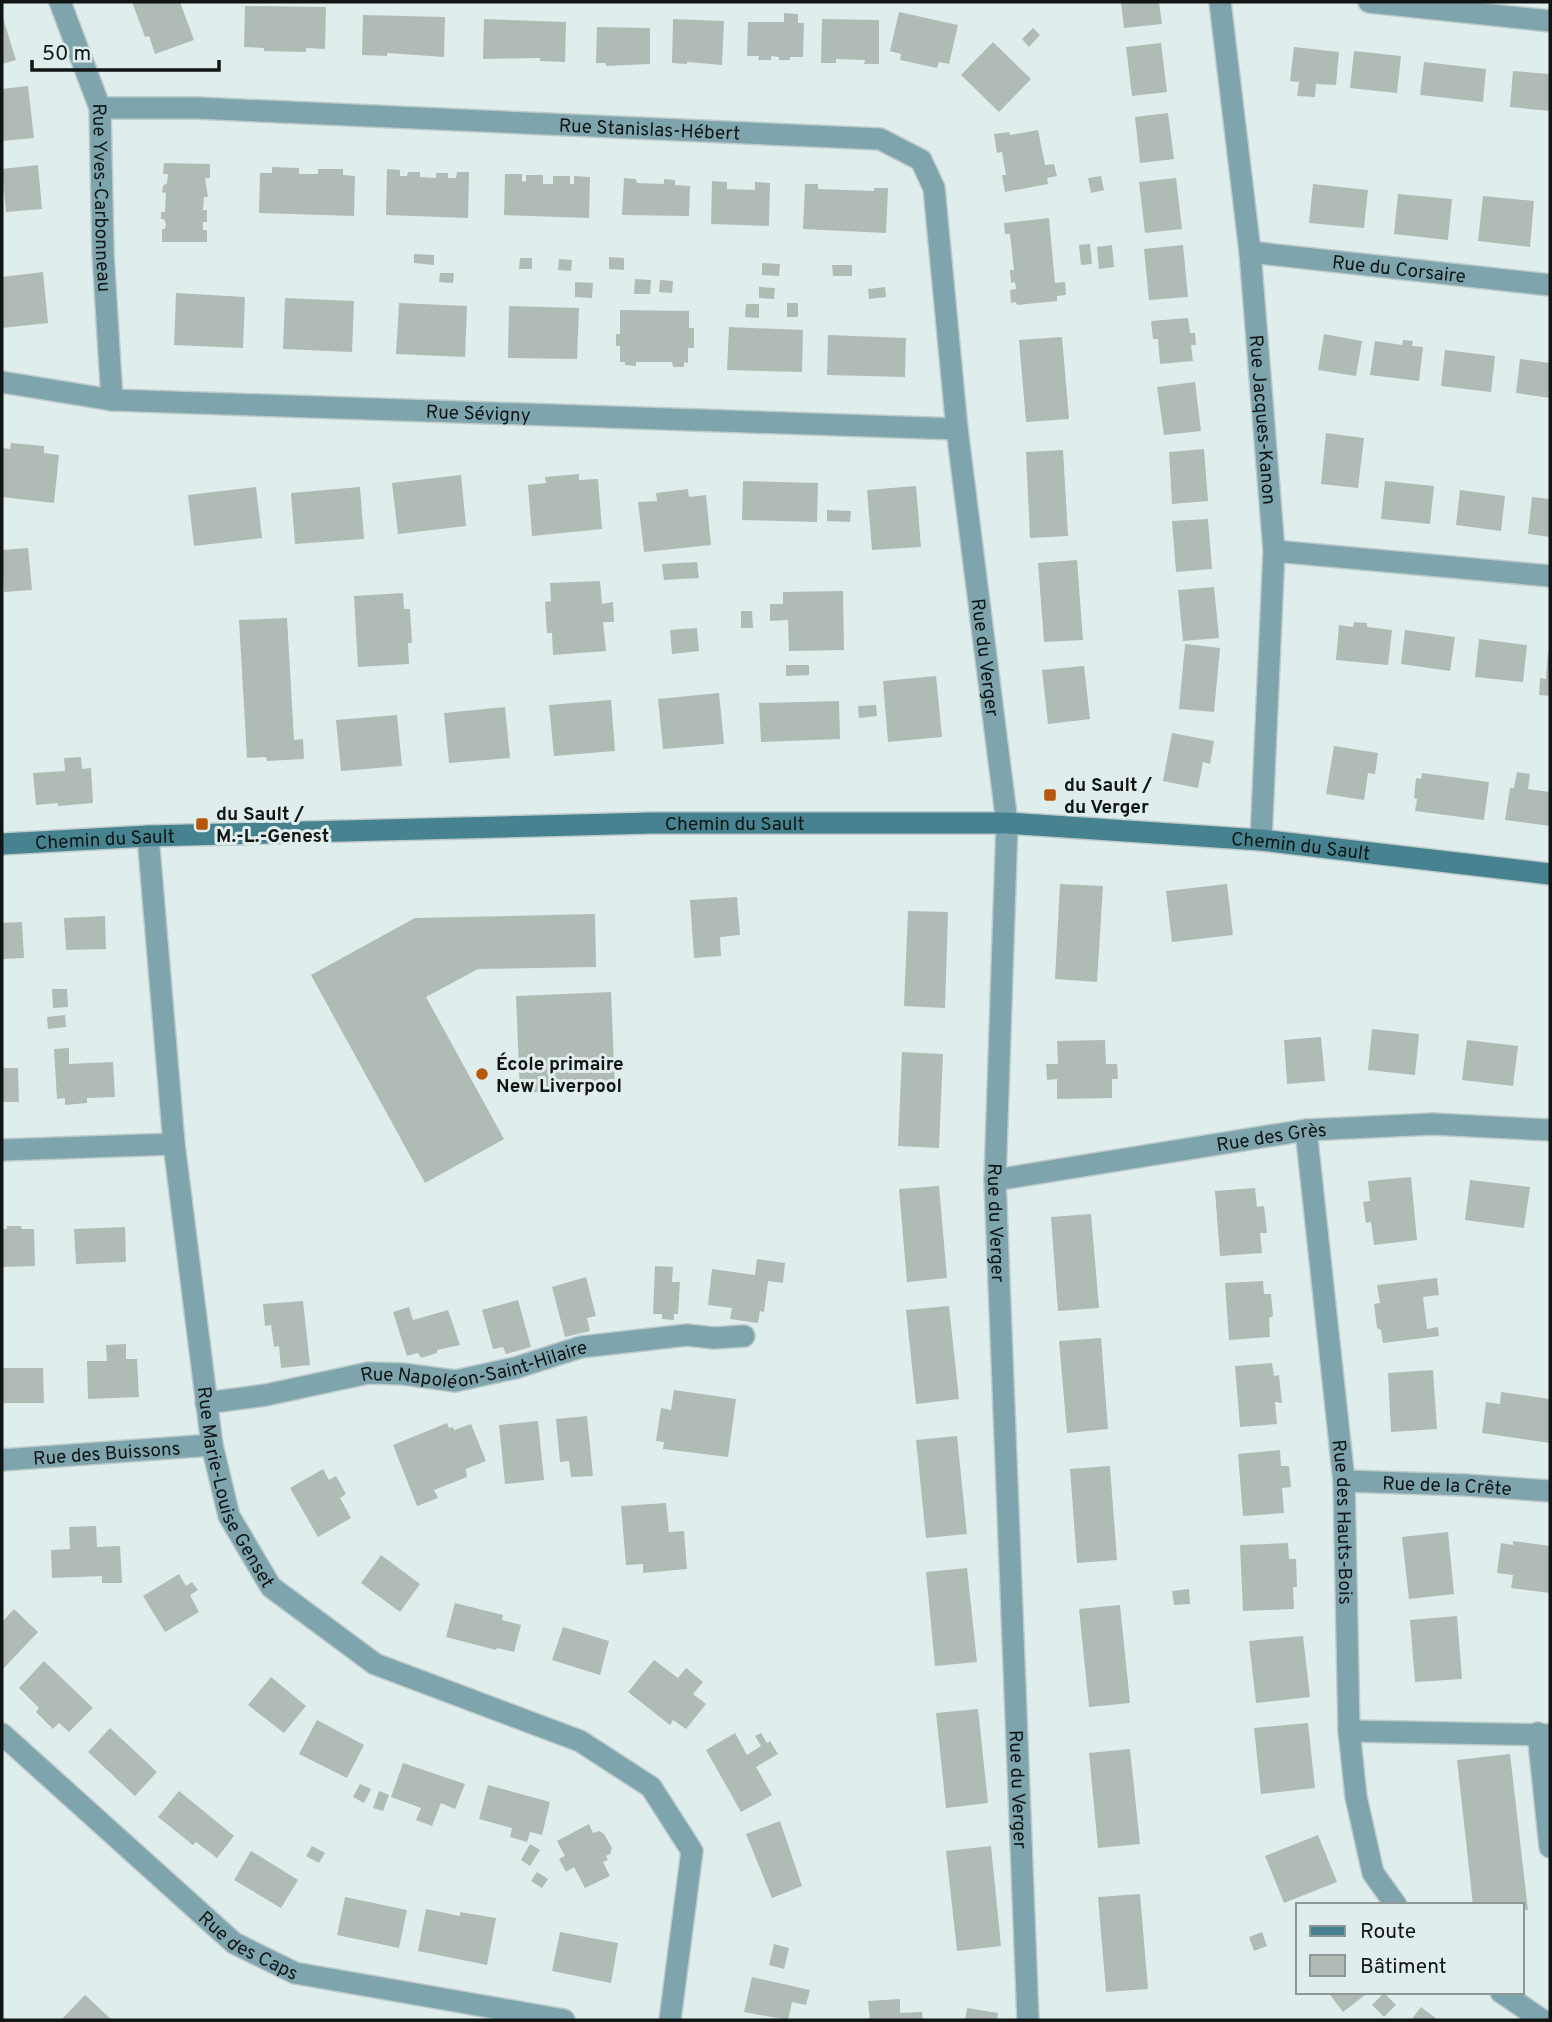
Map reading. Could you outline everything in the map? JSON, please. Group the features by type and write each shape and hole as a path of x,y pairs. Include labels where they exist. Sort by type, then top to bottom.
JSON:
{"street":[{"name":"Rue Yves-Carbonneau","path":"60,2 100,108 103,253 112,400"},
{"name":"Rue Jacques-Kanon","path":"1220,2 1250,252 1274,551 1261,840"},
{"path":"1369,2 1550,21"},
{"name":"Rue Stanislas-Hébert","path":"100,108 209,109 880,139 921,160 934,188 957,429"},
{"name":"Rue du Corsaire","path":"1250,252 1550,285"},
{"name":"Rue Sévigny","path":"2,382 112,400 957,429"},
{"name":"Rue du Verger","path":"957,429 1007,823 995,1180 1028,2020"},
{"path":"1274,551 1550,576"},
{"name":"Chemin du Sault","path":"2,844 148,836 652,823 1007,823 1261,840 1550,874"},
{"name":"Rue Marie-Louise Genset","path":"148,836 174,1144 212,1445 229,1516 271,1587 375,1664 580,1741 652,1787 692,1851 670,2020"},
{"name":"Rue des Grès","path":"995,1180 1306,1130 1433,1124 1550,1130"},
{"name":"Rue des Hauts-Bois","path":"1306,1130 1344,1481 1349,1731 1356,1797 1373,1873 1394,1903"},
{"path":"2,1150 174,1144"},
{"name":"Rue Napoléon-Saint-Hilaire","path":"206,1403 266,1395 368,1373 403,1374 455,1381 515,1368 581,1347 687,1335 714,1338 744,1336"},
{"name":"Rue des Buissons","path":"2,1460 212,1445"},
{"name":"Rue de la Crête","path":"1344,1481 1550,1491"},
{"path":"1349,1731 1544,1734 1550,1847"},
{"name":"Rue des Caps","path":"2,1734 234,1943 295,1973 564,2020"},
{"path":"1505,1994 1542,2020"}],"building":[{"path":"132,2 180,2 194,40 155,54 149,36 145,37"},
{"path":"1121,2 1159,2 1162,24 1124,28"},
{"path":"245,6 326,7 325,49 306,48 306,52 264,51 264,48 244,47"},
{"path":"899,12 958,25 949,64 939,62 937,68 900,60 901,54 890,51"},
{"path":"784,13 798,14 798,23 804,23 803,57 779,60 779,57 771,56 771,60 758,60 759,56 747,56 748,22 784,22"},
{"path":"2,15 16,60 2,64"},
{"path":"363,15 445,17 444,57 387,53 387,56 362,55"},
{"path":"484,19 566,22 565,62 540,61 540,58 483,59"},
{"path":"673,19 724,21 722,65 672,63"},
{"path":"822,19 879,20 879,64 864,64 865,60 836,59 836,63 821,63"},
{"path":"597,27 650,28 650,64 606,66 606,63 596,63"},
{"path":"1033,28 1040,35 1029,47 1022,39"},
{"path":"993,42 1031,79 999,112 961,75"},
{"path":"1161,43 1167,92 1132,96 1126,47"},
{"path":"1294,47 1339,52 1336,85 1316,84 1315,97 1297,96 1299,82 1290,81"},
{"path":"1354,51 1401,56 1397,93 1350,88"},
{"path":"1424,62 1486,69 1483,102 1420,95"},
{"path":"1513,71 1550,74 1550,111 1510,107"},
{"path":"28,86 34,138 2,141 2,89"},
{"path":"1168,113 1174,159 1140,163 1135,117"},
{"path":"1038,130 1045,165 1054,164 1057,176 1047,178 1048,184 1005,192 1002,175 1006,175 1002,152 997,153 994,134 1009,132 1010,135"},
{"path":"164,163 210,164 210,178 205,178 208,197 204,197 203,210 207,210 207,222 203,222 203,230 207,230 207,242 162,242 162,229 165,229 166,224 164,219 161,219 161,212 165,212 166,193 162,192 168,174 163,174"},
{"path":"38,165 42,209 6,212 2,169"},
{"path":"272,167 299,168 299,174 318,174 318,169 343,169 343,175 355,176 354,216 259,213 260,173 272,173"},
{"path":"387,169 400,170 400,176 407,176 408,172 420,172 420,177 436,178 436,173 448,173 448,178 456,178 457,172 469,172 468,218 386,215"},
{"path":"505,174 522,174 522,181 526,182 526,175 543,175 543,184 553,184 553,176 570,176 570,184 574,184 574,176 590,177 589,218 504,215"},
{"path":"1101,176 1104,190 1091,193 1088,178"},
{"path":"624,178 636,179 637,183 664,184 664,179 675,180 675,185 690,186 689,216 622,215"},
{"path":"1176,178 1182,229 1145,233 1139,182"},
{"path":"712,181 727,182 727,189 755,190 755,182 770,183 769,226 711,224"},
{"path":"805,184 818,184 818,189 874,191 874,188 888,188 886,233 803,229"},
{"path":"1313,184 1368,190 1364,228 1309,223"},
{"path":"1398,194 1452,199 1448,240 1394,234"},
{"path":"1483,196 1534,201 1530,247 1478,241"},
{"path":"1049,218 1055,283 1065,282 1066,295 1057,296 1057,301 1017,305 1016,302 1011,303 1010,290 1016,289 1015,282 1011,283 1010,270 1014,270 1010,234 1005,234 1004,223"},
{"path":"1090,244 1092,264 1081,265 1079,245"},
{"path":"1112,245 1114,267 1099,269 1097,247"},
{"path":"1183,245 1188,297 1149,300 1144,249"},
{"path":"414,254 434,255 434,265 414,263"},
{"path":"609,257 624,258 624,270 609,269"},
{"path":"520,258 532,258 532,269 519,269"},
{"path":"559,259 572,260 571,271 558,270"},
{"path":"762,263 780,264 779,276 762,275"},
{"path":"832,265 852,265 852,276 833,276"},
{"path":"43,272 48,323 2,328 2,277"},
{"path":"440,273 454,273 453,283 439,282"},
{"path":"635,279 651,280 650,294 634,294"},
{"path":"660,280 673,281 672,293 659,292"},
{"path":"575,282 593,283 592,298 575,297"},
{"path":"759,287 775,288 774,299 759,298"},
{"path":"885,287 886,297 869,299 868,289"},
{"path":"176,293 245,297 243,348 174,345"},
{"path":"285,298 354,301 352,352 283,349"},
{"path":"399,303 467,306 465,357 396,354"},
{"path":"787,303 798,303 798,317 787,317"},
{"path":"746,304 759,304 759,318 745,317"},
{"path":"509,306 579,308 577,359 508,358"},
{"path":"620,310 689,311 689,328 694,328 694,348 688,348 688,363 684,362 684,367 673,367 672,362 636,362 636,366 620,362 620,346 616,346 616,334 620,334"},
{"path":"1188,318 1190,333 1195,333 1196,345 1191,345 1193,361 1160,364 1158,339 1153,339 1151,321"},
{"path":"729,327 803,330 802,372 727,370"},
{"path":"1324,334 1362,341 1356,376 1318,370"},
{"path":"828,335 906,338 905,377 827,375"},
{"path":"1062,337 1069,419 1026,422 1019,340"},
{"path":"1403,340 1413,341 1412,346 1423,347 1419,381 1370,375 1375,341 1402,345"},
{"path":"1445,350 1495,356 1491,392 1441,386"},
{"path":"1520,359 1550,363 1550,398 1516,393"},
{"path":"1195,382 1201,431 1164,435 1157,387"},
{"path":"1326,433 1364,438 1358,488 1321,484"},
{"path":"11,443 44,446 44,453 59,455 54,503 2,497 2,448 10,449"},
{"path":"1204,449 1208,501 1172,504 1169,452"},
{"path":"1063,450 1068,536 1030,538 1026,452"},
{"path":"579,474 579,480 598,479 602,529 532,536 528,485 546,483 545,477"},
{"path":"461,475 466,526 398,534 392,483"},
{"path":"743,481 818,483 817,522 742,520"},
{"path":"1385,481 1434,486 1430,524 1381,519"},
{"path":"916,486 921,547 872,550 867,490"},
{"path":"256,487 262,538 194,546 188,495"},
{"path":"360,487 364,539 295,544 291,493"},
{"path":"688,489 689,497 706,495 711,545 644,552 638,502 657,501 656,493"},
{"path":"1460,490 1505,496 1501,531 1456,525"},
{"path":"1532,497 1550,499 1550,537 1528,534"},
{"path":"827,510 851,511 850,522 827,521"},
{"path":"1208,519 1212,569 1176,572 1172,521"},
{"path":"28,548 32,590 4,592 2,550"},
{"path":"1077,560 1083,640 1044,642 1038,563"},
{"path":"697,562 699,578 664,580 662,564"},
{"path":"600,581 602,604 613,602 614,622 603,622 606,651 553,655 552,633 547,633 545,602 551,601 550,583"},
{"path":"1214,587 1219,638 1183,641 1178,590"},
{"path":"843,591 844,650 789,651 788,620 770,621 770,604 783,604 783,592"},
{"path":"403,593 404,609 410,609 412,643 408,643 409,664 358,667 354,596"},
{"path":"741,611 752,611 753,628 741,628"},
{"path":"287,618 294,740 303,739 304,759 267,761 266,757 247,758 239,620"},
{"path":"1354,622 1367,623 1367,627 1392,630 1388,665 1336,660 1339,625 1353,627"},
{"path":"697,628 699,651 672,654 670,630"},
{"path":"1405,630 1455,637 1450,671 1401,664"},
{"path":"1479,639 1527,645 1523,682 1475,677"},
{"path":"1185,644 1220,648 1214,712 1179,709"},
{"path":"1548,652 1550,696 1539,695 1540,678 1546,679"},
{"path":"786,665 809,665 809,675 786,676"},
{"path":"1084,666 1090,719 1048,724 1042,670"},
{"path":"936,676 942,737 888,742 883,681"},
{"path":"719,693 724,744 663,749 658,699"},
{"path":"611,700 615,751 554,756 549,705"},
{"path":"839,701 840,739 761,742 759,703"},
{"path":"876,705 877,716 859,718 858,706"},
{"path":"505,707 510,758 449,763 444,713"},
{"path":"397,715 402,766 341,771 336,720"},
{"path":"1172,733 1214,741 1210,764 1203,762 1198,788 1163,781"},
{"path":"1334,746 1378,753 1375,774 1368,773 1364,800 1326,794"},
{"path":"81,757 82,769 91,768 93,803 36,805 33,773 65,771 64,758"},
{"path":"1517,772 1530,774 1528,789 1550,792 1550,826 1505,820 1510,788 1514,788"},
{"path":"1422,773 1489,782 1484,820 1415,811 1416,778 1421,779"},
{"path":"1060,884 1103,886 1097,982 1055,979"},
{"path":"1227,884 1233,935 1172,942 1166,891"},
{"path":"737,897 740,935 720,937 721,956 694,958 690,900"},
{"path":"908,911 948,912 945,1008 904,1006"},
{"path":"595,914 596,967 478,969 426,997 504,1139 425,1183 311,975 415,918"},
{"path":"105,916 106,949 66,950 64,918"},
{"path":"22,922 24,958 2,959 2,923"},
{"path":"52,989 67,989 68,1007 53,1008"},
{"path":"611,992 615,1089 520,1093 516,996"},
{"path":"65,1015 66,1027 48,1029 47,1017"},
{"path":"1372,1029 1419,1034 1415,1075 1368,1070"},
{"path":"1321,1037 1325,1081 1287,1084 1284,1040"},
{"path":"1105,1040 1106,1064 1117,1064 1118,1079 1112,1079 1112,1098 1057,1099 1057,1079 1047,1080 1046,1064 1058,1064 1057,1041"},
{"path":"1467,1040 1518,1046 1513,1086 1462,1080"},
{"path":"69,1048 69,1064 113,1062 115,1097 87,1098 87,1103 65,1105 65,1098 57,1099 54,1049"},
{"path":"902,1052 943,1054 939,1148 898,1146"},
{"path":"2,1068 18,1068 19,1102 2,1102"},
{"path":"1411,1177 1417,1240 1374,1245 1371,1222 1366,1223 1363,1202 1370,1201 1368,1181"},
{"path":"1470,1180 1530,1187 1524,1228 1465,1220"},
{"path":"939,1186 947,1278 907,1282 899,1189"},
{"path":"1255,1188 1257,1207 1264,1206 1267,1233 1260,1233 1262,1253 1220,1256 1215,1191"},
{"path":"1091,1214 1099,1308 1058,1311 1051,1217"},
{"path":"7,1226 34,1229 35,1266 2,1267 2,1229 7,1229"},
{"path":"125,1227 126,1262 76,1264 74,1229"},
{"path":"757,1259 785,1263 783,1283 768,1281 764,1312 760,1311 758,1323 730,1319 732,1308 708,1305 712,1269 755,1275"},
{"path":"655,1266 673,1267 672,1282 680,1282 678,1314 674,1314 674,1320 662,1319 662,1314 653,1314"},
{"path":"586,1277 596,1316 587,1318 590,1331 565,1337 552,1287"},
{"path":"1437,1278 1439,1295 1423,1297 1427,1329 1438,1327 1439,1336 1383,1343 1381,1330 1377,1328 1374,1304 1380,1303 1377,1285"},
{"path":"1263,1281 1264,1294 1271,1294 1273,1316 1269,1318 1270,1337 1229,1340 1225,1283"},
{"path":"518,1300 531,1347 506,1354 503,1347 493,1349 482,1310"},
{"path":"303,1301 310,1365 281,1368 279,1346 274,1347 271,1325 265,1326 263,1304"},
{"path":"949,1306 959,1399 916,1404 906,1310"},
{"path":"409,1307 413,1320 448,1310 460,1345 437,1350 437,1353 421,1358 418,1353 407,1356 393,1312"},
{"path":"1101,1338 1108,1429 1067,1433 1059,1341"},
{"path":"126,1344 126,1359 137,1359 139,1397 88,1399 87,1361 107,1361 106,1345"},
{"path":"1272,1363 1274,1376 1279,1375 1282,1403 1275,1402 1277,1424 1240,1427 1235,1366"},
{"path":"2,1368 43,1368 44,1403 2,1403"},
{"path":"1433,1370 1437,1429 1391,1432 1388,1373"},
{"path":"674,1390 736,1399 728,1457 663,1449 664,1442 656,1441 661,1408 671,1410"},
{"path":"1501,1392 1550,1399 1550,1443 1482,1433 1486,1402 1500,1404"},
{"path":"587,1416 593,1476 571,1477 569,1461 560,1462 556,1419"},
{"path":"538,1421 544,1480 505,1484 499,1425"},
{"path":"447,1423 449,1428 453,1427 454,1430 471,1424 486,1461 466,1469 467,1477 434,1490 438,1498 417,1506 393,1445"},
{"path":"957,1436 967,1534 926,1538 916,1440"},
{"path":"1280,1450 1281,1466 1289,1466 1291,1487 1282,1488 1284,1513 1243,1516 1238,1454"},
{"path":"1110,1466 1117,1560 1077,1563 1070,1469"},
{"path":"323,1469 329,1480 336,1476 346,1494 340,1498 351,1518 318,1537 290,1488"},
{"path":"666,1503 669,1532 684,1531 687,1569 643,1573 643,1564 626,1565 621,1506"},
{"path":"96,1526 97,1547 120,1546 122,1583 102,1583 102,1576 52,1578 51,1550 70,1549 69,1527"},
{"path":"1448,1532 1454,1594 1409,1599 1402,1537"},
{"path":"1513,1541 1550,1546 1550,1593 1511,1588 1513,1575 1497,1573 1501,1543 1513,1545"},
{"path":"1288,1543 1289,1559 1296,1559 1297,1587 1293,1587 1294,1609 1243,1611 1240,1545"},
{"path":"381,1555 420,1584 400,1612 361,1583"},
{"path":"967,1568 977,1662 935,1666 926,1572"},
{"path":"179,1574 186,1586 192,1582 198,1590 190,1595 199,1612 165,1632 143,1596"},
{"path":"1189,1589 1190,1604 1174,1605 1172,1591"},
{"path":"455,1603 503,1615 502,1620 521,1625 514,1652 446,1637"},
{"path":"1120,1605 1130,1703 1089,1707 1079,1609"},
{"path":"14,1609 38,1632 2,1670 2,1622"},
{"path":"1457,1616 1462,1679 1415,1682 1410,1620"},
{"path":"563,1627 609,1641 600,1675 552,1660"},
{"path":"1303,1636 1310,1697 1256,1703 1249,1641"},
{"path":"654,1660 678,1678 686,1668 703,1682 693,1694 706,1704 686,1729 673,1720 670,1725 628,1692"},
{"path":"44,1661 93,1708 69,1732 59,1723 53,1729 36,1712 39,1708 19,1688"},
{"path":"271,1677 306,1706 284,1733 248,1705"},
{"path":"978,1709 988,1803 946,1808 936,1713"},
{"path":"317,1720 364,1745 347,1778 299,1754"},
{"path":"1308,1723 1315,1788 1261,1794 1254,1728"},
{"path":"110,1728 157,1772 135,1796 88,1752"},
{"path":"735,1733 747,1755 761,1746 755,1736 761,1733 778,1754 756,1767 772,1795 741,1812 706,1750"},
{"path":"1130,1749 1140,1844 1098,1848 1089,1753"},
{"path":"1510,1754 1528,1910 1524,1910 1524,1903 1473,1903 1457,1760"},
{"path":"403,1763 465,1784 455,1809 441,1803 432,1826 416,1820 421,1808 391,1797"},
{"path":"360,1784 371,1789 364,1803 353,1797"},
{"path":"488,1785 550,1802 542,1835 530,1832 527,1842 510,1837 512,1828 479,1819"},
{"path":"179,1791 234,1836 217,1858 196,1842 193,1845 158,1817"},
{"path":"379,1791 389,1795 383,1811 373,1808"},
{"path":"780,1821 802,1886 772,1898 746,1834"},
{"path":"589,1824 593,1833 599,1831 604,1834 612,1848 606,1856 608,1860 603,1862 610,1876 585,1888 574,1867 566,1872 559,1859 565,1856 557,1841"},
{"path":"1318,1835 1337,1882 1284,1903 1265,1856"},
{"path":"530,1844 540,1850 530,1866 521,1860"},
{"path":"312,1846 325,1853 319,1863 306,1856"},
{"path":"991,1846 1001,1946 957,1951 946,1851"},
{"path":"251,1851 298,1880 281,1908 234,1880"},
{"path":"537,1872 548,1879 542,1888 531,1881"},
{"path":"1140,1894 1148,1989 1106,1992 1098,1897"},
{"path":"345,1897 407,1910 399,1948 337,1935"},
{"path":"426,1909 460,1916 460,1912 496,1918 487,1965 418,1951"},
{"path":"560,1932 618,1943 611,1983 552,1971"},
{"path":"1262,1932 1267,1946 1254,1951 1249,1937"},
{"path":"774,1944 789,1948 784,1969 769,1965"},
{"path":"752,1977 810,1990 806,2005 792,2002 788,2020 744,2012"},
{"path":"1330,1994 1366,1994 1343,2012"},
{"path":"1385,1994 1396,2005 1384,2017 1372,2005"},
{"path":"85,1995 112,2020 61,2020"},
{"path":"900,1999 900,2013 922,2012 923,2020 870,2020 868,2001"},
{"path":"1421,2007 1438,2020 1411,2020"},
{"path":"967,2008 998,2013 997,2020 965,2020"}],"place":[{"name":"du Sault / du Verger","path":"1050,795"},
{"name":"du Sault / M.-L.-Genest","path":"202,824"},
{"name":"École primaire New Liverpool","path":"482,1074"}]}
